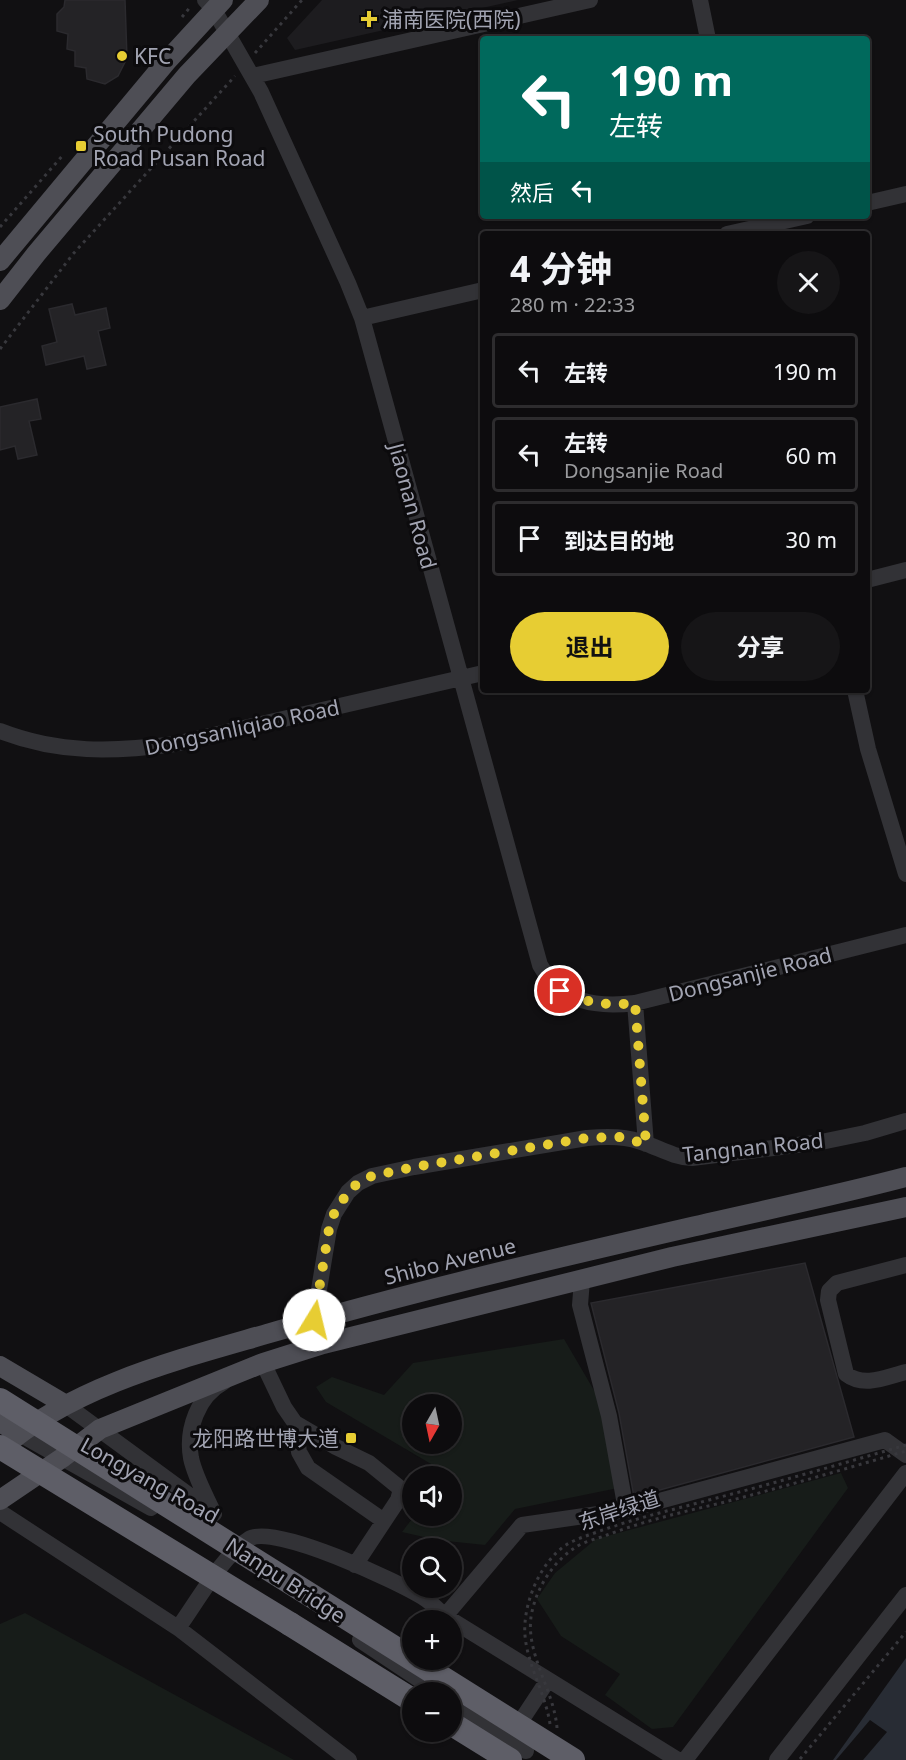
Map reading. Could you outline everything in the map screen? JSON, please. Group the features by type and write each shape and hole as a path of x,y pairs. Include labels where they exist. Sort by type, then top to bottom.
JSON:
{"highway":[{"name":"Nanpu Bridge","path":"0,1400 573,1760"},
{"name":"Nanpu Bridge","path":"6,1443 402,1694"},
{"path":"462,1728 515,1750"}],"main road":[{"path":"0,300 187,75 259,0"},
{"path":"0,261 214,3"},
{"name":"Shibo Avenue","path":"6,1443 66,1405 122,1380 218,1348 314,1320 657,1235 906,1177"},
{"path":"0,1500 100,1429 263,1363 323,1344 672,1257 906,1207"},
{"name":"Longyang Road","path":"0,1366 66,1405"},
{"name":"Longyang Road","path":"0,1422 6,1443"}],"street":[{"path":"249,69 590,0"},
{"path":"700,0 707,36"},
{"name":"Jiaonan Road","path":"214,3 228,34 249,69 362,318 540,965 548,979 560,991"},
{"path":"870,202 906,194"},
{"path":"736,231 790,219"},
{"path":"362,318 480,291"},
{"path":"870,579 906,570"},
{"name":"Dongsanliqiao Road","path":"0,731 58,747 87,751 125,750 176,744 480,674"},
{"path":"856,693 868,749 906,874"},
{"name":"Dongsanjie Road","path":"560,991 576,999 595,1004 635,1003 906,935"},
{"path":"635,1003 646,1144"},
{"name":"Tangnan Road","path":"314,1320 329,1229 334,1214 348,1192 358,1183 372,1176 587,1138 619,1137 646,1144 679,1157 692,1158 821,1142 865,1133 906,1121"},
{"path":"906,1265 837,1283 829,1291 828,1300 846,1374 855,1381 865,1382 906,1372"},
{"path":"582,1280 580,1305 609,1416 626,1510"},
{"path":"214,1514 191,1457 190,1438 193,1419 204,1399 220,1384 263,1363 284,1407 295,1423 369,1463 401,1489 398,1500 355,1565"},
{"name":"Longyang Road","path":"66,1405 214,1514 231,1553"},
{"path":"295,1423 299,1452 308,1468 384,1521"},
{"path":"450,1610 522,1525 626,1510 885,1440 906,1455"},
{"name":"Longyang Road","path":"6,1443 62,1458 231,1553"},
{"path":"685,1760 906,1473"},
{"path":"0,1512 178,1628 349,1760"},
{"path":"178,1628 231,1553 251,1537 264,1535 306,1544 393,1580 426,1599 438,1610"},
{"path":"231,1553 423,1682"},
{"path":"777,1760 906,1595"},
{"path":"462,1626 678,1760"},
{"path":"495,1760 515,1750 549,1680"},
{"path":"462,1709 515,1750"}],"path":[{"path":"0,349 73,254 249,69 302,0"},
{"name":"东岸绿道","path":"551,1729 528,1651 525,1622 536,1584 561,1548 575,1539 627,1521 906,1445"},
{"path":"557,1734 555,1714 533,1646 531,1623 540,1588 555,1565 575,1547 640,1523 906,1451"},
{"path":"799,1760 906,1632"}],"shaded area":[{"name":"浦南医院(西院)","path":"322,0 518,0 295,50 287,38"},
{"path":"564,1339 609,1416 623,1487 515,1509 485,1545 462,1543 462,1538 428,1538 402,1532 407,1526 462,1526 462,1466 434,1466 414,1454 462,1454 462,1394 402,1394 402,1447 326,1402 316,1387 332,1377 384,1395 413,1363"},
{"path":"841,1473 848,1488 673,1727 652,1729 605,1695 620,1674 561,1636 537,1599 555,1573 596,1539"},
{"path":"25,1613 294,1760 0,1760 0,1624"},
{"path":"906,1658 906,1760 833,1760"}],"pier":[{"path":"870,1720 887,1732 863,1760 836,1760"}],"building":[{"path":"65,0 125,0 127,58 118,76 105,84 87,79 86,68 75,66 75,51 67,49 68,34 57,31 57,14 64,7"},
{"path":"72,304 75,315 106,308 110,328 98,331 106,365 87,369 84,356 46,365 42,346 57,342 49,309"},
{"path":"37,399 41,419 29,421 37,455 18,459 15,446 0,450 0,407"},
{"path":"805,1263 854,1437 634,1497 619,1413 591,1303"}],"place":[{"name":"浦南医院(西院)","path":"369,19"},
{"name":"KFC","path":"122,56"},
{"name":"South Pudong Road Pusan Road","path":"81,146"},
{"name":"龙阳路世博大道","path":"351,1438"}],"route":[{"path":"314,1320 329,1229 339,1203 358,1183 372,1176 414,1167 587,1138 619,1137 646,1144 635,1003 595,1004 576,999 560,991"}]}
